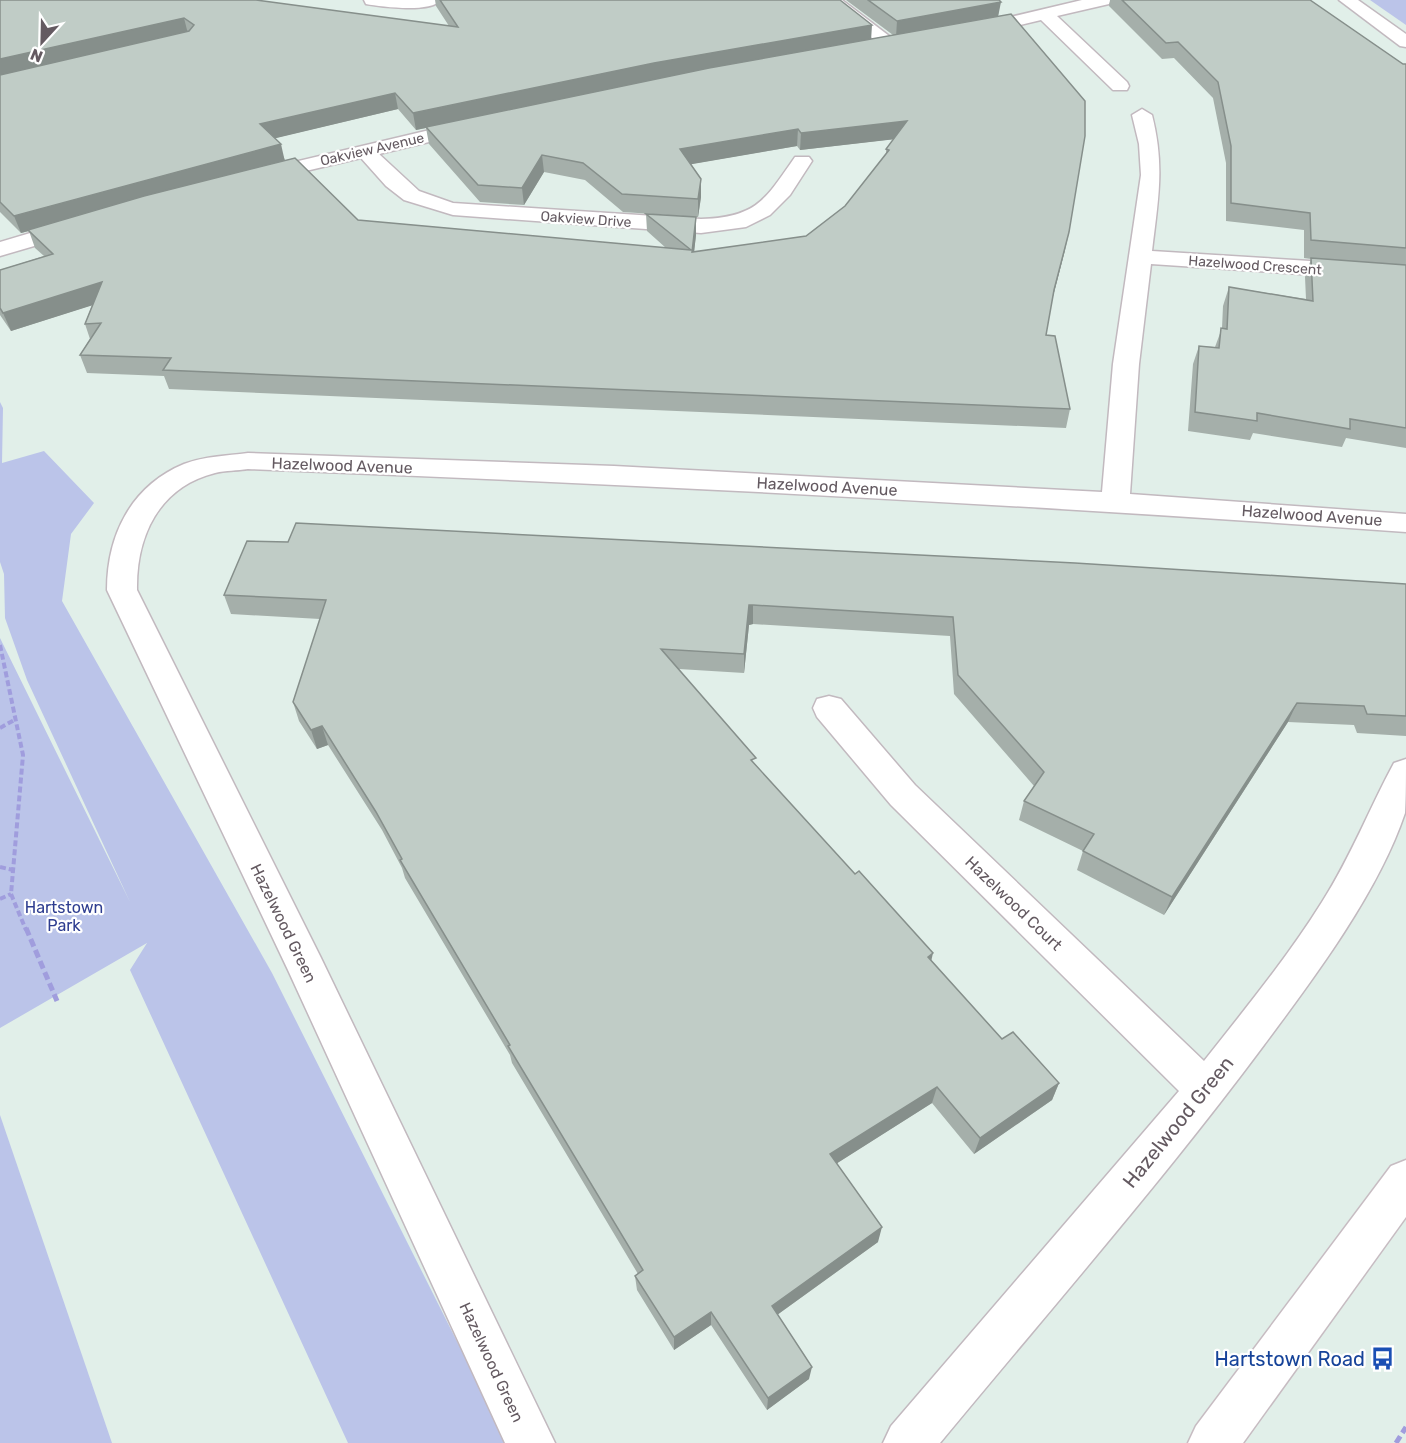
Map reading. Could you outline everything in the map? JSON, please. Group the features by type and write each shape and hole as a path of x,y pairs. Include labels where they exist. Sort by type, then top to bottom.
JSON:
{"street":[{"path":"372,0 390,4 433,0"},
{"path":"831,0 892,45"},
{"path":"953,35 1103,0"},
{"path":"1347,0 1406,42"},
{"path":"1046,15 1120,86"},
{"path":"866,50 913,42"},
{"path":"1115,502 1126,364 1151,175 1149,144 1142,115"},
{"name":"Oakview Avenue","path":"241,181 364,150 490,122"},
{"name":"Oakview Drive","path":"364,150 408,196 425,204 453,209 701,226 726,225 759,215 779,197 802,161"},
{"path":"0,249 96,220"},
{"name":"Hazelwood Crescent","path":"1140,257 1406,274"},
{"name":"Hazelwood Avenue","path":"248,461 614,475 1115,502 1406,524"},
{"name":"Hazelwood Green","path":"248,461 211,465 188,473 164,487 146,506 130,534 122,561 122,590 307,970 530,1443"},
{"name":"Hazelwood Court","path":"829,708 903,795 1206,1090"},
{"name":"Hazelwood Green","path":"908,1443 1206,1090 1292,978 1336,912 1369,854 1406,772"},
{"path":"1213,1443 1406,1181"}],"path":[{"path":"0,645 23,756 11,894 57,1002"},
{"path":"0,728 16,719"},
{"path":"0,867 13,870"},
{"path":"0,899 11,894"},
{"path":"1396,1443 1406,1427"}],"green space":[{"path":"1370,0 1406,0 1406,25"},
{"name":"Hartstown Park","path":"0,402 3,408 2,463 44,451 94,503 71,534 62,601 272,973 508,1443 348,1443 130,970 147,943 0,1028 0,638 130,902 27,680 5,618 4,574 0,562"},
{"path":"0,1115 112,1443 0,1443"}],"building":[{"path":"0,0 256,0 458,27 440,0 840,0 872,25 654,63 413,113 395,93 260,124 281,144 14,216 0,202 0,75 189,31 194,25 184,18 0,59"},
{"path":"868,0 999,0 1001,2 897,21"},
{"path":"1122,0 1310,0 1406,64 1406,248 1311,240 1310,213 1231,203 1231,146 1218,82 1178,42 1166,43"},
{"path":"1011,14 1085,101 1085,136 1069,232 1054,290 1046,335 1055,336 1070,409 163,370 171,358 80,355 101,323 85,324 102,282 3,313 0,308 0,270 53,254 28,230 144,196 295,158 358,220 691,250 646,214 696,217 692,252 806,236 845,206 889,150 886,149 907,121 801,133 798,129 680,149 701,179 698,199 622,194 583,163 542,155 522,188 478,185 426,127 709,68"},
{"path":"1311,258 1406,265 1406,428 1350,419 1350,429 1257,413 1257,421 1195,412 1199,346 1219,348 1221,328 1227,329 1229,287 1313,301"},
{"path":"296,523 1075,563 1406,584 1406,716 1367,714 1364,706 1297,703 1172,897 1083,851 1094,834 1024,801 1044,772 958,675 953,617 749,605 744,654 661,649 756,758 751,760 855,874 859,871 933,953 928,957 1002,1039 1013,1032 1059,1083 980,1138 937,1087 830,1154 882,1227 772,1306 812,1367 768,1398 711,1312 674,1337 635,1276 643,1270 508,1046 510,1045 400,860 402,859 376,812 322,726 311,730 293,702 326,600 224,595 247,541 288,542"}],"place":[{"name":"Hartstown Road","path":"1383,1359"}]}
